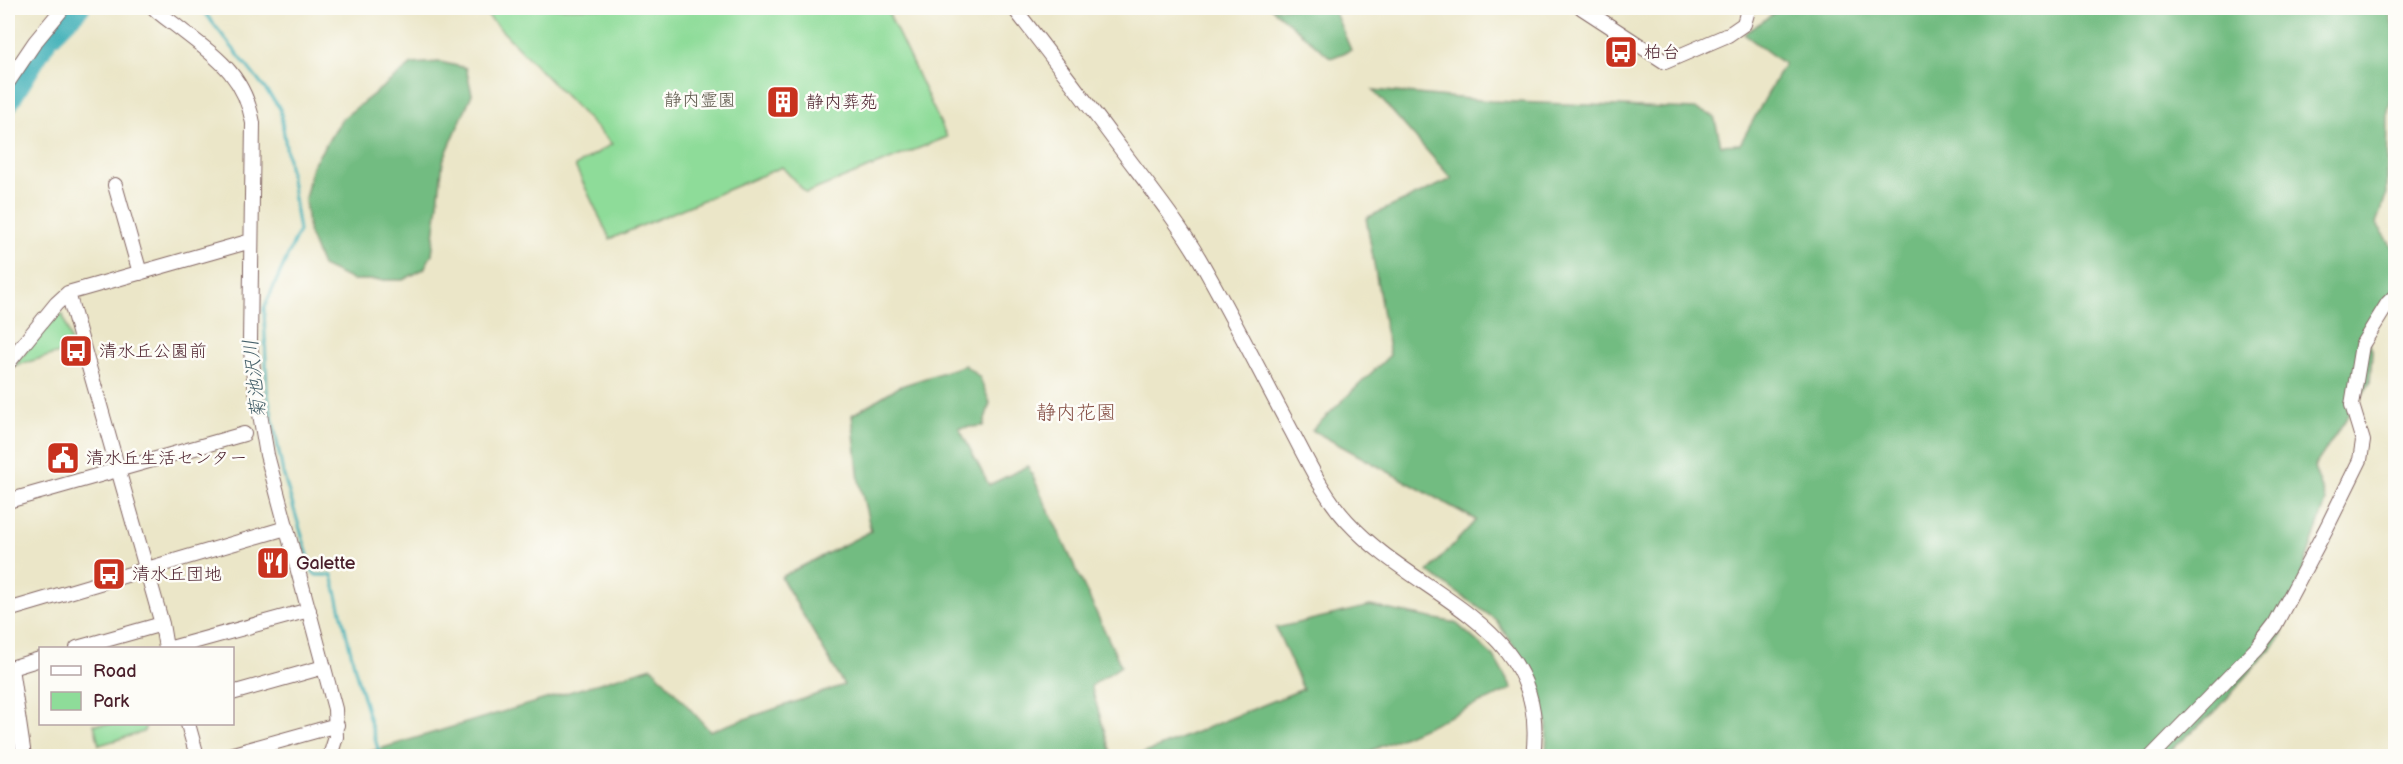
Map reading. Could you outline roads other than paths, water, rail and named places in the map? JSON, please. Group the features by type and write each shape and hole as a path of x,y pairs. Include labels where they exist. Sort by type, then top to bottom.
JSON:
{"street":[{"path":"8,82 35,42 63,8"},
{"path":"154,8 220,60 243,90 253,123 250,342 254,379 267,455 324,667 337,725 330,756"},
{"path":"1014,8 1150,188 1199,259 1330,501 1367,541 1477,620 1511,655 1523,676 1531,697 1535,735 1533,756"},
{"path":"1582,8 1665,62 1728,35 1744,24 1748,10 1746,8"},
{"path":"115,185 140,273"},
{"path":"8,363 56,304 68,293 251,241"},
{"path":"68,293 162,624 166,647"},
{"path":"2152,756 2258,647 2275,625 2327,527 2360,459 2363,441 2352,405 2362,345 2388,303 2396,295"},
{"path":"8,501 244,434"},
{"path":"8,610 286,528"},
{"path":"175,647 309,610"},
{"path":"81,647 162,624"},
{"path":"24,756 11,668 39,659"},
{"path":"234,692 324,667"},
{"path":"189,725 197,756"},
{"path":"226,756 337,725"}],"waterway":[{"path":"8,106 48,41 81,8"},
{"name":"菊池沢川","path":"201,8 280,108 299,231 264,308 267,390 283,473 313,572 316,575 332,575 356,673 380,756"}],"place":[{"name":"柏台","path":"1621,52"},
{"name":"静内葬苑","path":"783,102"},
{"name":"清水丘公園前","path":"76,351"},
{"name":"清水丘生活センター","path":"63,458"},
{"name":"Galette","path":"273,563"},
{"name":"清水丘団地","path":"109,574"}],"district":[{"name":"静内花園","path":"1076,412"}],"park label":[{"name":"静内霊園","path":"700,100"}]}
